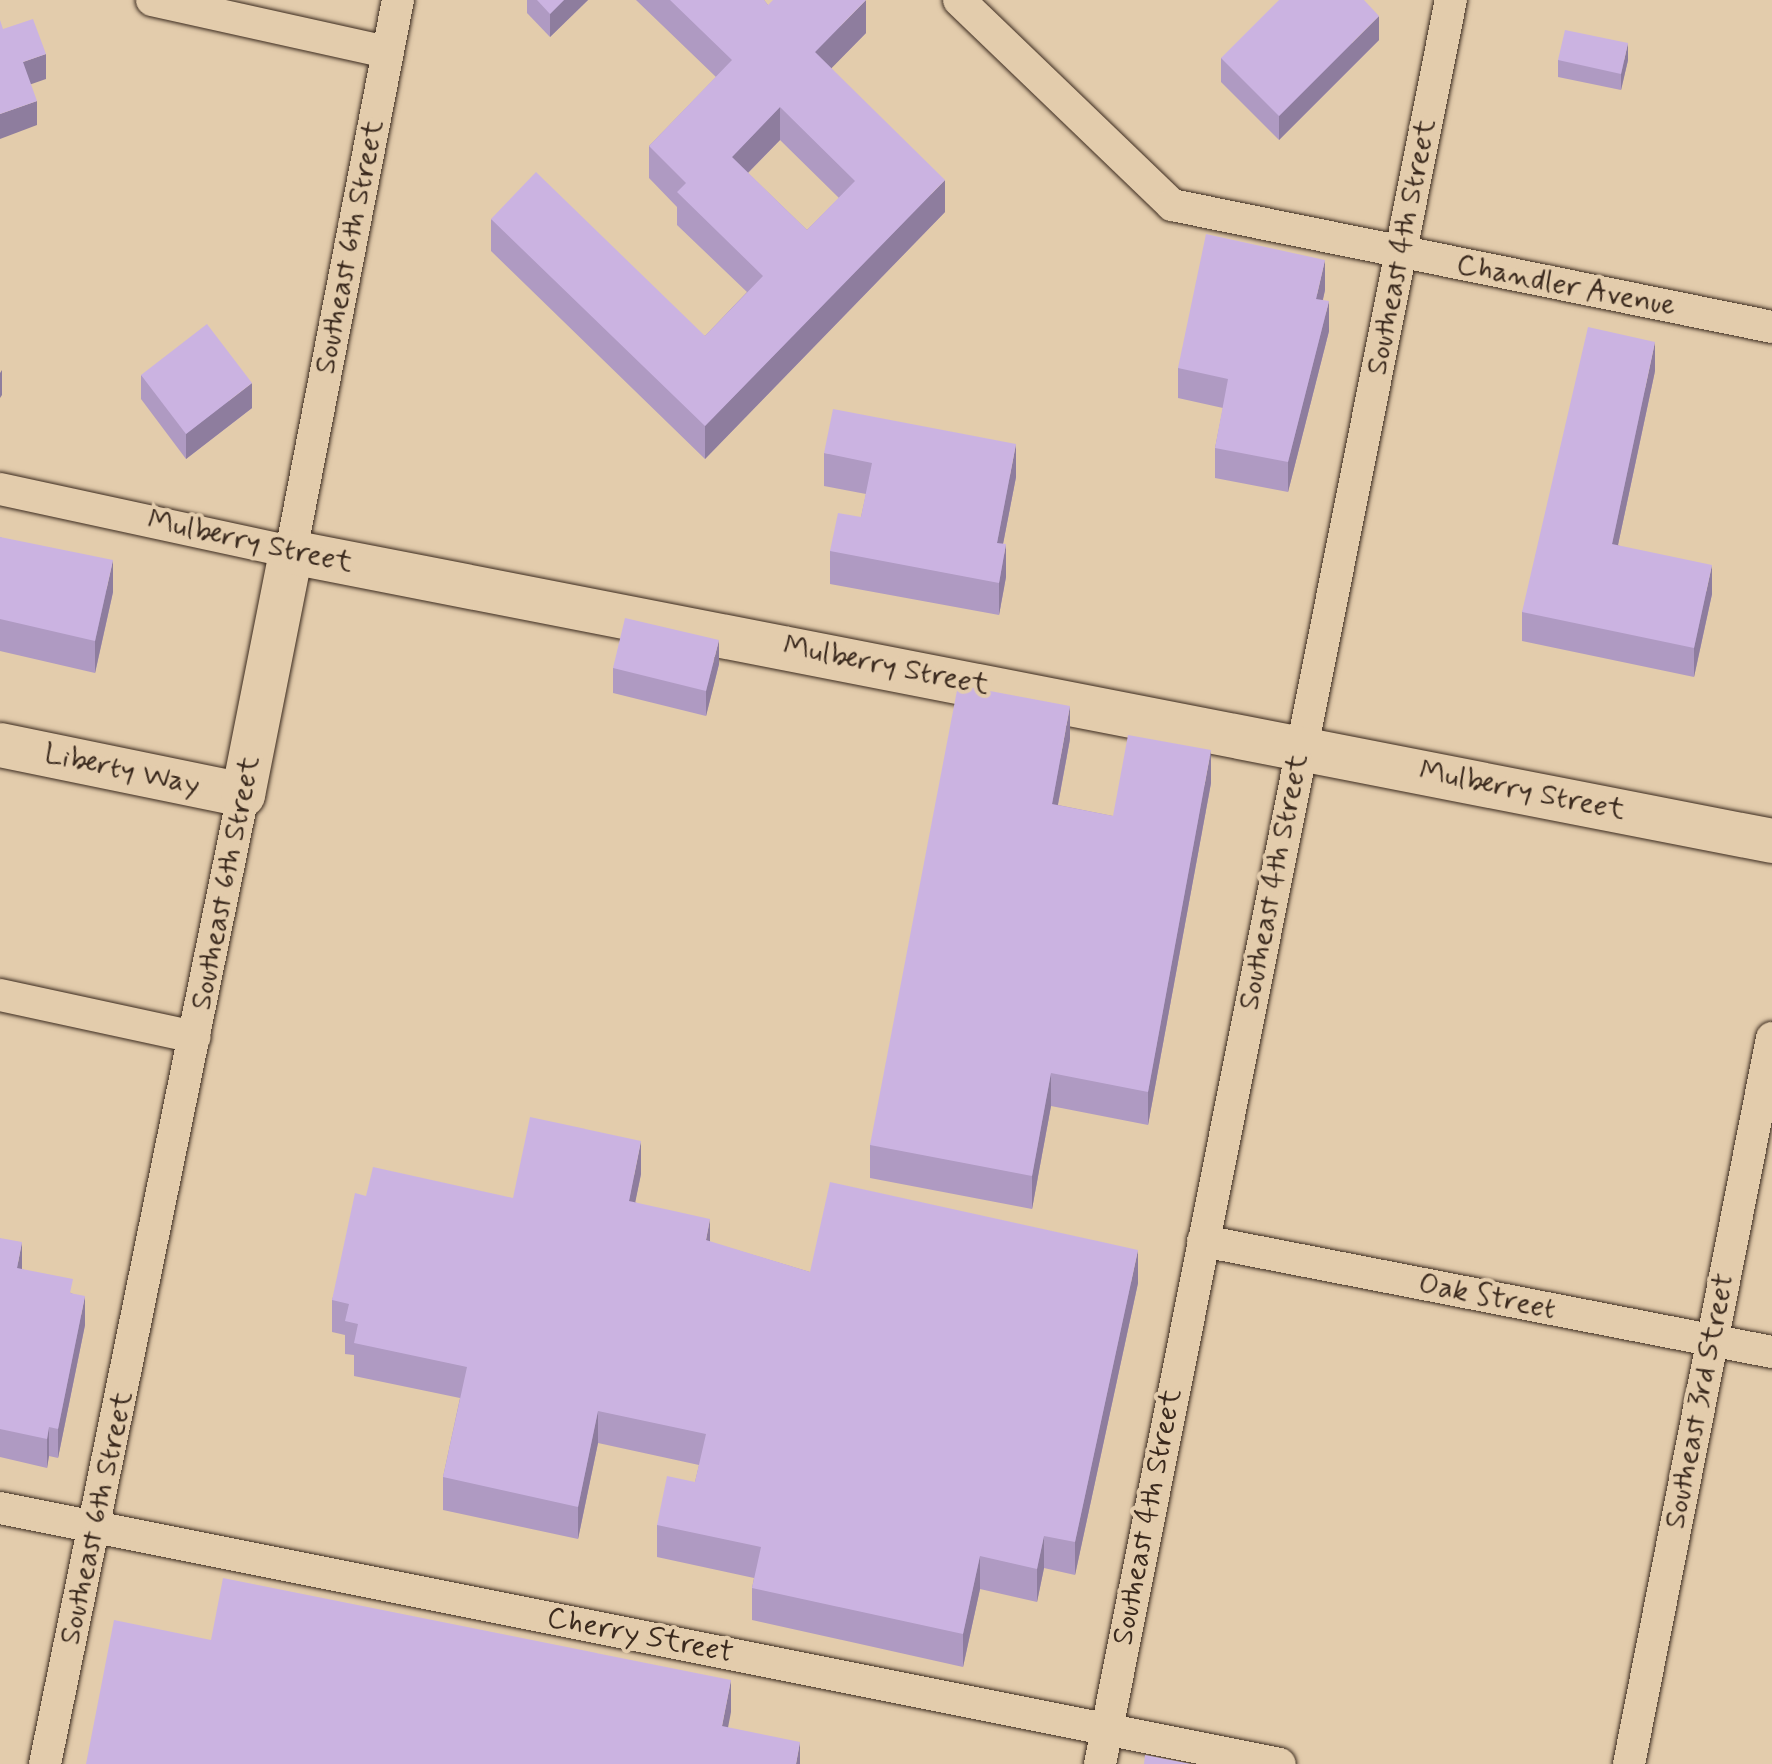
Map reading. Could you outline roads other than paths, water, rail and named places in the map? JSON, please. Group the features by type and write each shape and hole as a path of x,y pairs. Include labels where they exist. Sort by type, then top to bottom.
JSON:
{"street":[{"path":"152,0 387,52"},
{"name":"Southeast 6th Street","path":"45,1764 98,1527 398,0"},
{"name":"Chandler Avenue","path":"959,0 1172,205 1772,327"},
{"name":"Southeast 4th Street","path":"1100,1764 1451,0"},
{"name":"Mulberry Street","path":"0,489 291,552 1301,746 1772,841"},
{"name":"Liberty Way","path":"0,745 243,795"},
{"path":"0,995 195,1037"},
{"name":"Southeast 3rd Street","path":"1629,1764 1772,1038"},
{"name":"Oak Street","path":"1203,1241 1772,1352"},
{"name":"Cherry Street","path":"0,1508 1280,1764"}]}
